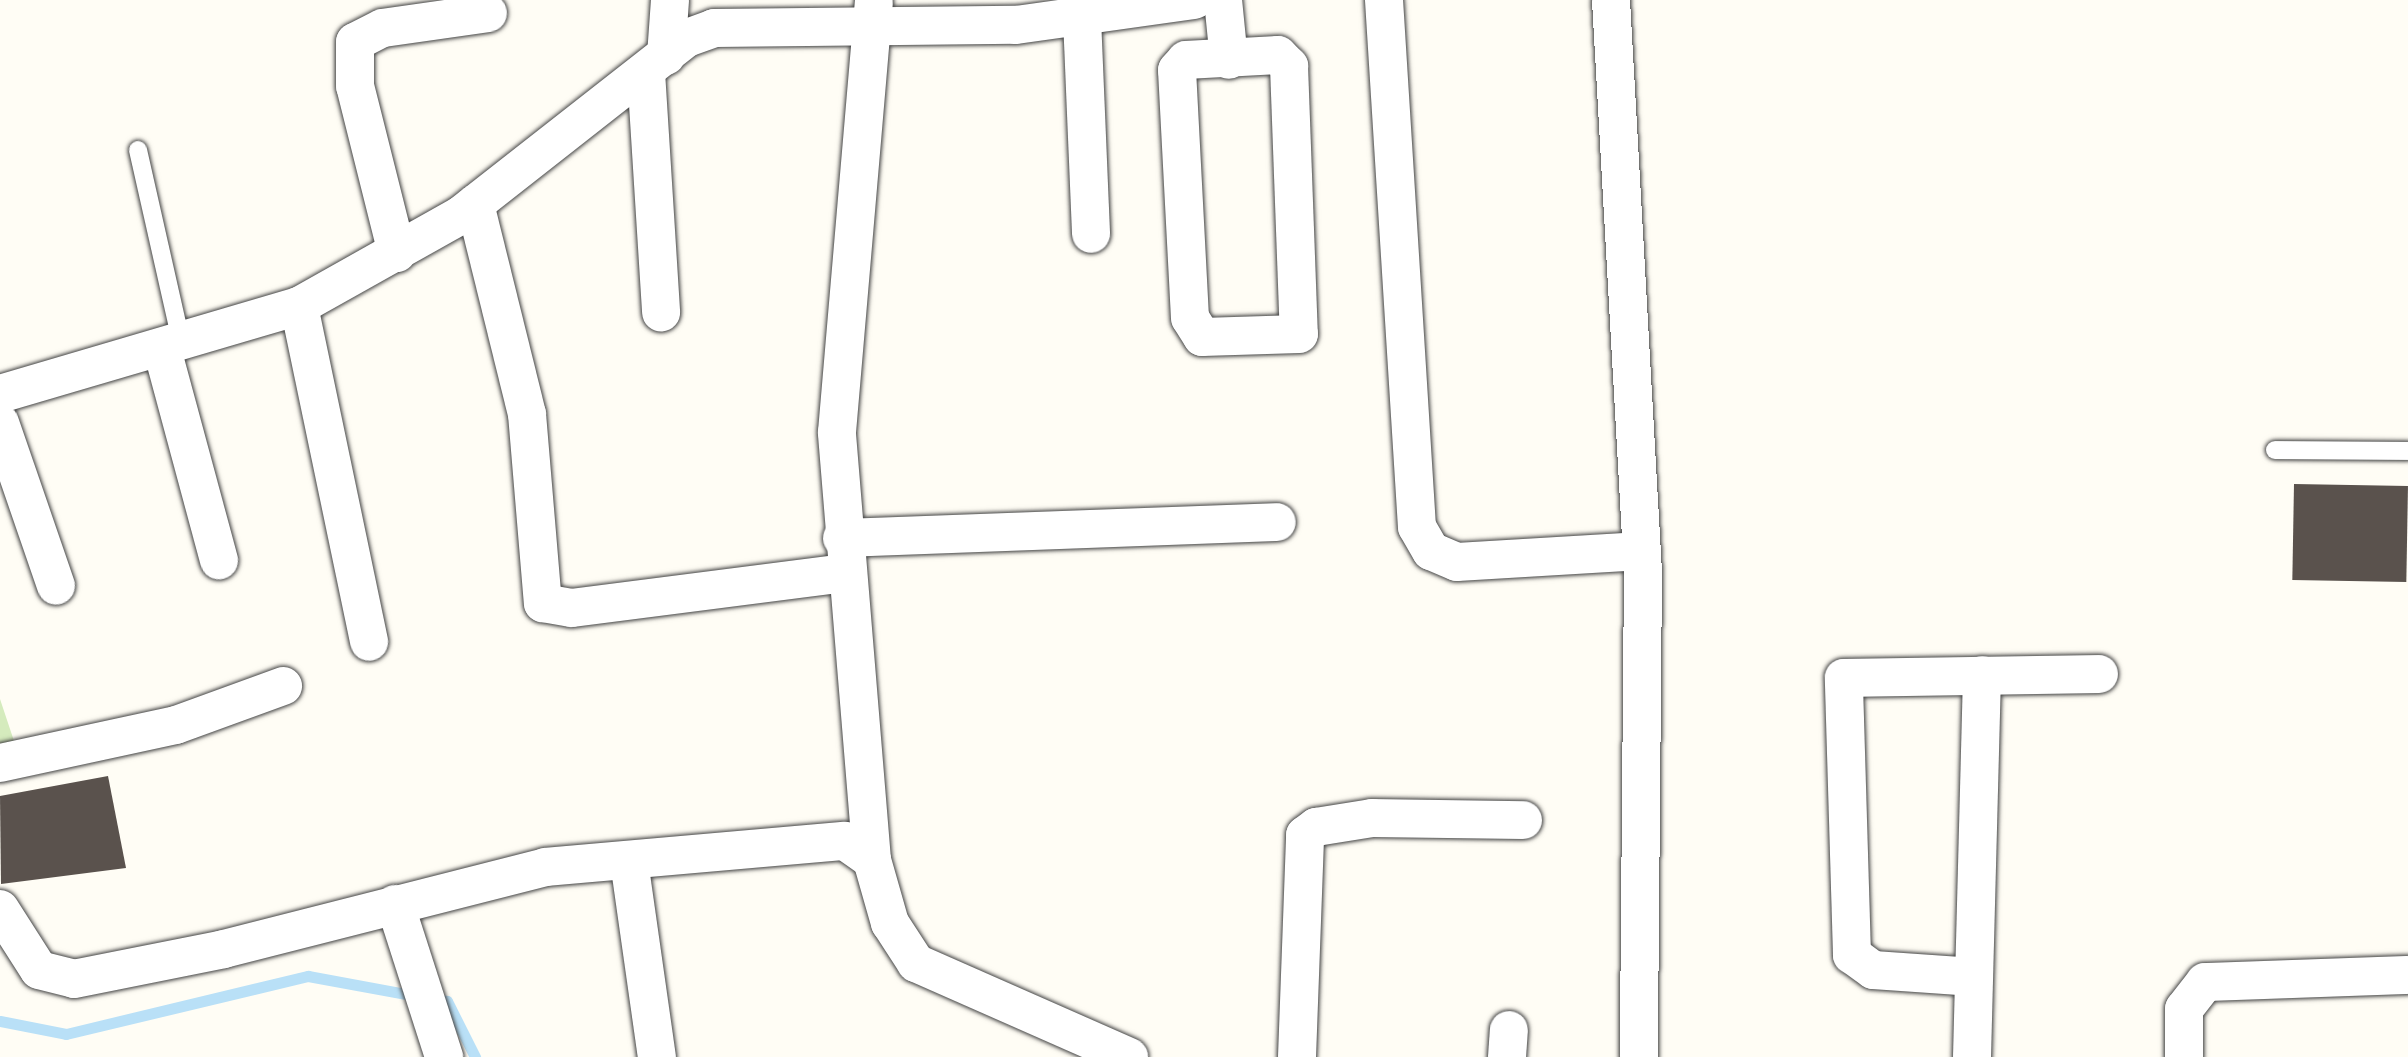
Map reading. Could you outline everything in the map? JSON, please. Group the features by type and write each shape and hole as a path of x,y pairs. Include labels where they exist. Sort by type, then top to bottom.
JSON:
{"street":[{"path":"661,313 656,64 670,0"},
{"path":"0,394 172,347 299,306 397,253 475,204 687,38 739,23 874,13 1082,18 1194,0"},
{"path":"1223,0 1229,60"},
{"path":"1384,0 1417,527 1431,551 1457,562 1642,551"},
{"path":"1611,0 1642,551 1639,1057"},
{"path":"397,253 355,86 355,42 383,28 488,13"},
{"path":"874,13 842,314 843,556 872,860 890,923 916,963 1129,1057"},
{"path":"1082,18 1091,234"},
{"path":"1278,55 1289,66 1301,320 1291,339 1202,337 1190,318 1177,70 1186,60 1229,60 1278,55"},
{"path":"475,204 527,414 543,603 572,608 843,556 1277,522"},
{"path":"299,306 369,642"},
{"path":"172,347 219,560"},
{"path":"0,423 56,586"},
{"path":"1974,977 1873,970 1852,955 1844,678 2099,674"},
{"path":"1972,1057 1982,675"},
{"path":"0,763 176,725 283,686"},
{"path":"1297,1057 1305,835 1316,827 1372,818 1523,820"},
{"path":"0,909 39,970 74,979 545,867 629,861 824,839 845,841 872,860"},
{"path":"629,861 657,1057"},
{"path":"395,904 439,1043"},
{"path":"2184,1057 2184,1009 2205,982 2408,975"}],"lane":[{"path":"138,150 172,347"},
{"path":"2275,450 2408,451"}],"green space":[{"path":"0,699 19,756 0,761"}],"building":[{"path":"2294,484 2408,486 2406,582 2292,580"},
{"path":"108,776 126,868 1,884 0,796"}],"waterway":[{"path":"0,1021 66,1034 308,976 417,996"},
{"path":"434,999 447,1001 475,1057"}]}
